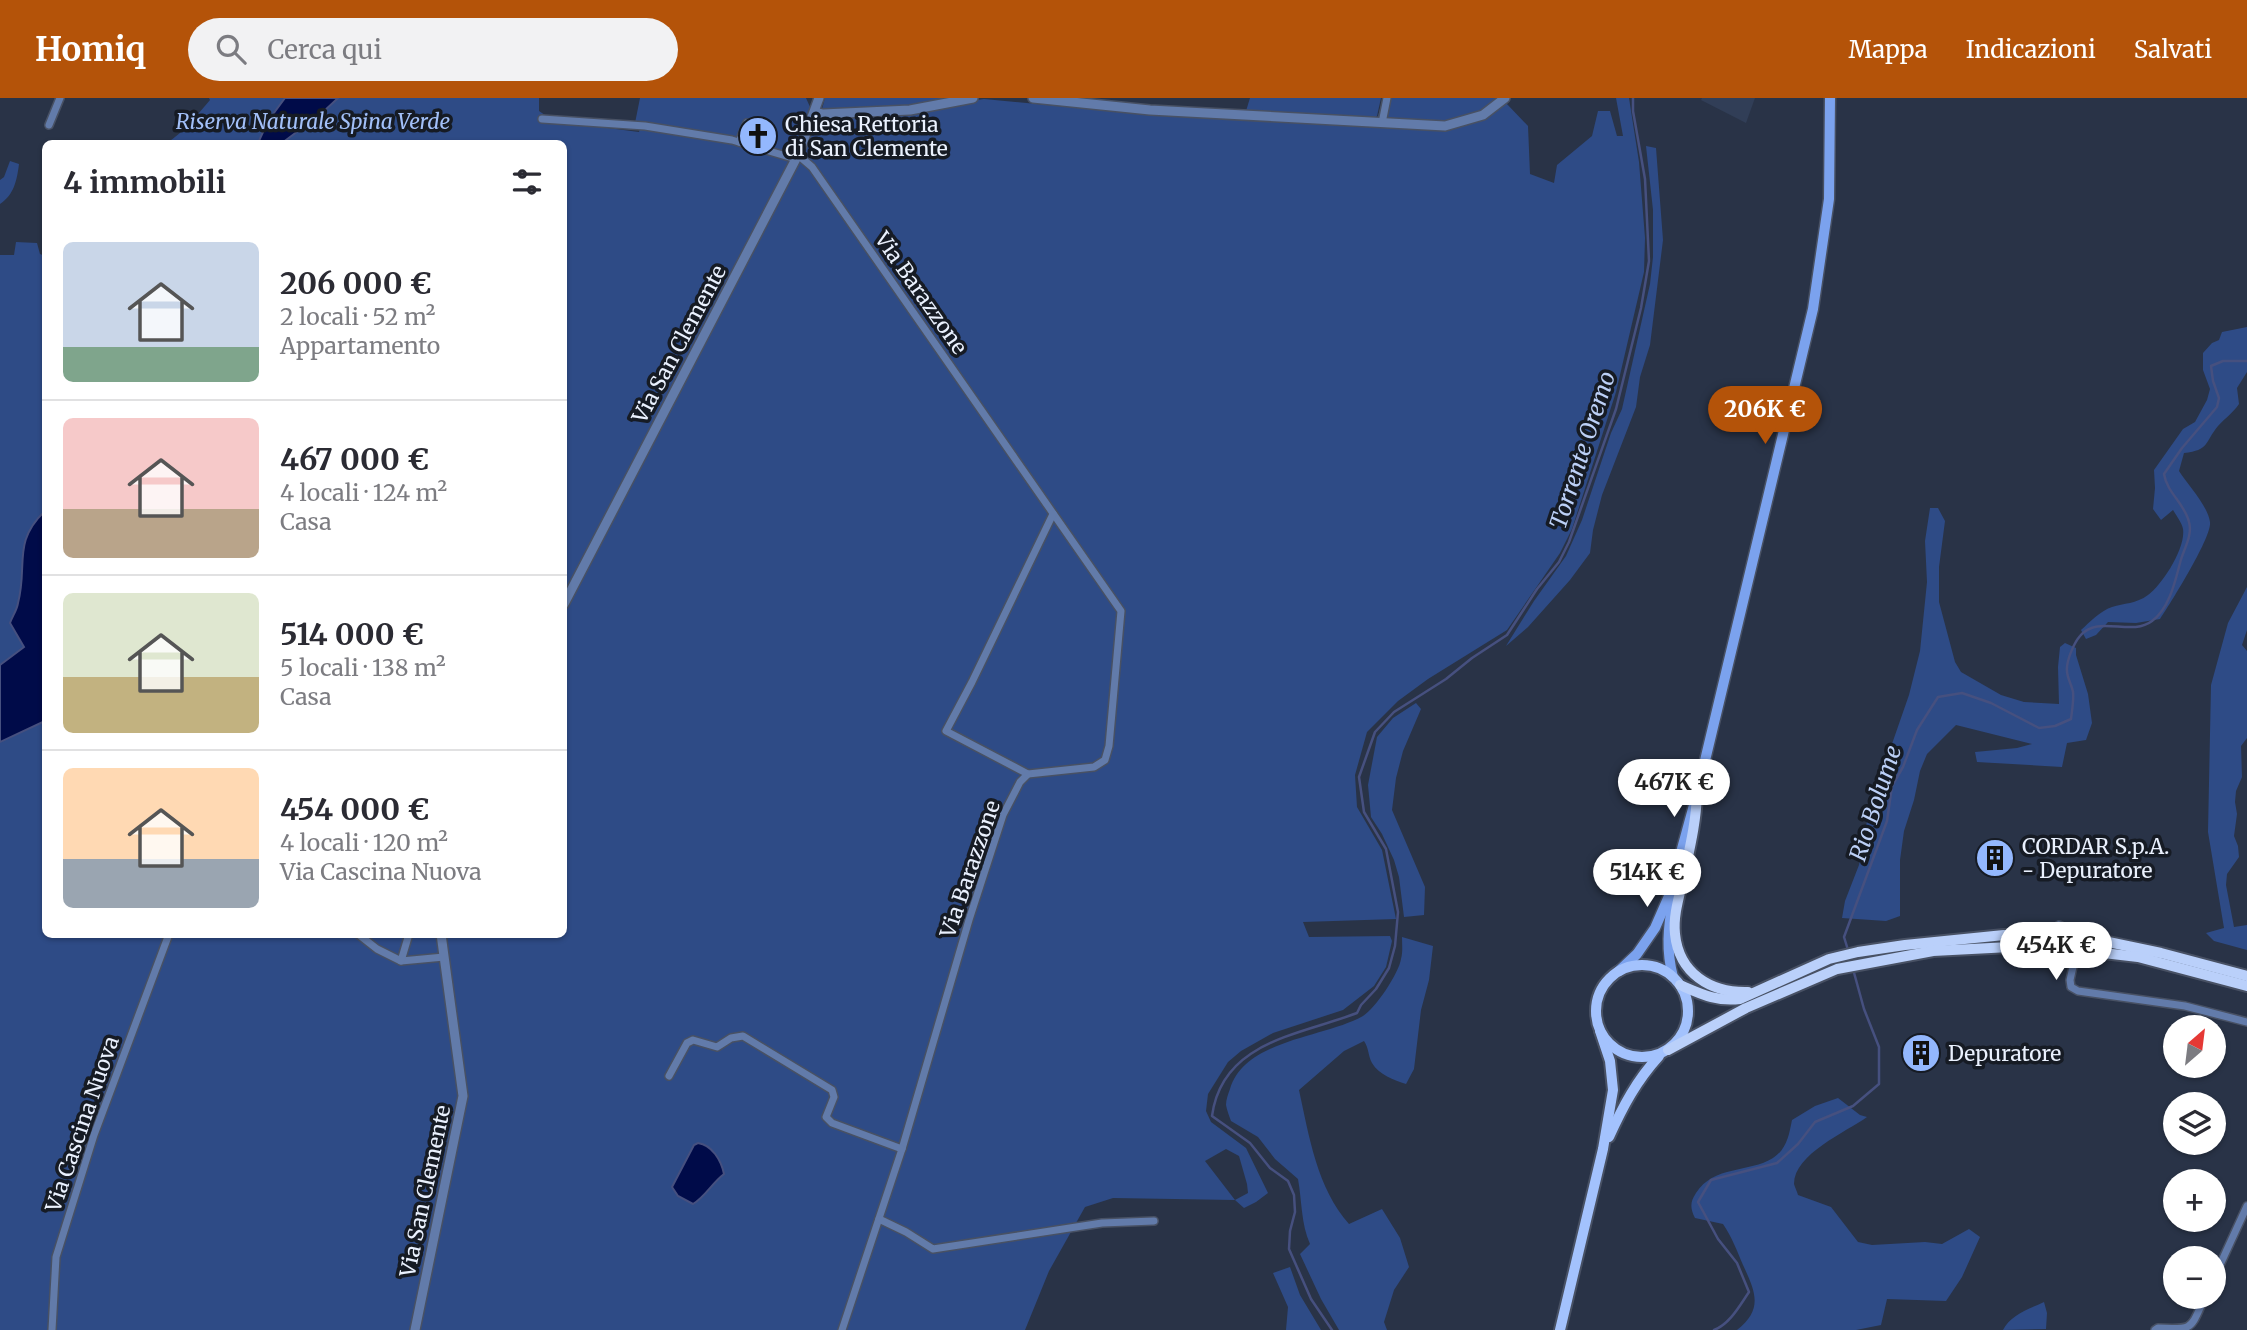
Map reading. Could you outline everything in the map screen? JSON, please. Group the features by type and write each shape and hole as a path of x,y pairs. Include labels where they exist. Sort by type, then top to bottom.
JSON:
{"highway":[{"path":"1697,794 1696,823 1676,911 1674,933 1679,954 1693,973 1711,986 1732,992 1757,991"},
{"path":"1677,981 1712,999 1727,1001 1740,999 1829,959 1858,952 2004,935 2094,939 2161,953 2247,976"},
{"path":"1665,1052 1746,1008 1837,969 1933,951 2010,947 2061,948 2138,957 2247,986"}],"main road":[{"path":"1560,1330 1603,1149 1613,1090 1610,1061 1595,1009 1597,997 1609,978 1637,954 1655,928 1669,896 1682,852 1814,309 1829,199 1830,98"},
{"path":"1603,1149 1628,1097 1644,1072 1677,1042 1688,1020 1686,996 1668,960 1667,930 1682,852"},
{"path":"1619,971 1641,965 1653,966 1677,981"},
{"path":"1600,1031 1606,1041 1626,1055 1638,1058 1665,1052"}],"street":[{"path":"49,125 60,98"},
{"name":"Via San Clemente","path":"567,598 797,157 819,98"},
{"path":"815,112 823,114 910,110 973,98"},
{"path":"1032,98 1150,110 1445,126 1483,115 1505,98"},
{"path":"1382,122 1387,98"},
{"path":"542,119 645,127 739,142 797,157"},
{"path":"739,142 747,123"},
{"name":"Via Barazzone","path":"797,157 812,167 1121,611 1109,746 1105,760 1094,767 1028,774 1020,782 1003,815 969,920 902,1149 842,1330"},
{"path":"1028,774 946,731 1053,514"},
{"path":"2059,925 2077,934"},
{"name":"Via Cascina Nuova","path":"52,1330 56,1257 94,1135 168,938"},
{"path":"363,938 377,949 401,961 444,957"},
{"path":"401,961 409,938"},
{"name":"Via San Clemente","path":"415,1330 463,1096 442,938"},
{"path":"2075,958 2070,980 2071,987 2078,991 2185,1006 2247,1022"},
{"path":"668,1076 687,1043 693,1040 717,1047 731,1038 743,1036 832,1090 834,1097 826,1117 832,1123 902,1149"},
{"path":"2226,1252 2247,1206"},
{"path":"879,1219 933,1249 1102,1223 1154,1221"},
{"path":"2155,1330 2183,1330 2191,1326 2199,1309"}],"shaded area":[{"path":"285,98 338,98 286,140 259,140 268,121"},
{"path":"1755,98 1746,123 1701,100"},
{"path":"42,514 42,722 0,742 0,665 24,647 10,623 21,589 25,544 35,522"},
{"path":"698,1143 715,1154 724,1174 693,1204 678,1196 672,1187 694,1145"}],"green space":[{"name":"Riserva Naturale Spina Verde","path":"209,98 539,98 539,111 554,121 639,132 641,124 635,123 640,98 806,98 815,118 919,114 946,105 984,99 1152,115 1375,127 1383,98 1500,98 1475,115 1474,123 1486,119 1506,103 1528,126 1530,174 1554,183 1557,165 1592,136 1598,111 1610,111 1617,136 1623,136 1616,98 1629,98 1639,162 1645,238 1644,272 1616,392 1572,529 1560,553 1507,630 1428,679 1398,701 1367,732 1355,775 1357,807 1382,850 1396,919 1303,922 1309,937 1390,936 1392,941 1386,967 1374,986 1343,1010 1273,1033 1241,1051 1228,1062 1208,1094 1206,1111 1211,1122 1246,1148 1268,1193 1244,1208 1235,1200 1113,1198 1085,1207 1049,1271 1025,1330 0,1330 0,255 14,255 16,242 37,243 42,255 42,938 567,938 567,140 172,140 185,129","holes":["1226,1149 1239,1156 1248,1193 1235,1200 1205,1161"]},
{"path":"825,98 952,98 921,106 835,110 822,109"},
{"path":"1250,98 1381,98 1377,116 1373,120 1246,111"},
{"path":"1646,146 1656,148 1663,240 1650,345 1640,377 1636,407 1602,495 1590,553 1528,627 1506,646 1566,556 1582,520 1611,433 1622,409 1650,284 1653,257 1653,210"},
{"path":"10,161 19,164 17,176 12,192 0,204 0,180 4,177"},
{"path":"2247,327 2247,372 2237,388 2239,404 2218,426 2206,445 2184,453 2179,471 2202,503 2210,522 2198,555 2160,619 2136,623 2108,622 2096,635 2086,639 2081,630 2108,609 2148,595 2166,575 2177,556 2183,537 2182,527 2173,510 2161,520 2153,509 2154,470 2183,429 2195,422 2207,400 2210,389 2203,370 2203,353 2219,340 2222,332"},
{"path":"1930,508 1938,508 1945,521 1939,567 1939,602 1955,662 1961,672 2001,695 2024,702 2059,704 2058,667 2060,647 2065,643 2076,648 2088,694 2092,723 2086,740 2067,743 2062,767 1977,762 1975,752 2032,744 1956,725 1927,754 1920,771 1904,831 1900,860 1900,916 1886,921 1842,918 1845,901 1859,865 1869,810 1909,695 1920,651 1927,582 1925,541"},
{"path":"2247,587 2247,630 2242,645 2247,651 2247,738 2241,746 2242,777 2235,802 2237,814 2234,836 2239,857 2227,874 2226,885 2234,927 2247,925 2247,950 2214,941 2206,933 2224,928 2208,832 2211,685 2228,623"},
{"path":"1416,703 1421,709 1403,751 1392,810 1425,887 1424,915 1404,917 1399,877 1382,834 1371,817 1368,785 1377,737 1393,718"},
{"path":"1402,937 1433,946 1414,1069 1406,1084 1387,1076 1375,1067 1364,1041 1344,1051 1299,1090 1316,1161 1338,1210 1349,1224 1382,1209 1400,1238 1409,1267 1394,1290 1384,1322 1387,1330 1339,1330 1300,1254 1310,1244 1303,1220 1298,1179 1275,1159 1258,1137 1231,1121 1226,1101 1238,1072 1252,1060 1268,1050 1347,1023 1368,1012 1380,999 1396,973 1402,956"},
{"path":"1838,1098 1860,1115 1867,1117 1823,1145 1802,1163 1794,1184 1798,1195 1831,1207 1858,1242 1872,1245 1925,1242 1942,1244 1969,1229 1980,1237 1962,1277 1946,1301 1887,1299 1881,1325 1856,1330 1737,1330 1746,1322 1754,1307 1751,1283 1723,1224 1695,1218 1693,1199 1703,1184 1712,1178 1773,1158 1784,1146 1792,1120 1815,1106"},
{"path":"1290,1267 1300,1295 1321,1330 1286,1330 1288,1307 1273,1273"},
{"path":"2044,1302 2047,1313 2046,1329 2003,1330 2015,1316"}],"waterway":[{"name":"Torrente Oremo","path":"1332,1330 1311,1299 1289,1249 1295,1212 1294,1195 1288,1181 1270,1168 1250,1143 1212,1116 1219,1091 1231,1071 1247,1056 1289,1035 1357,1013 1376,989 1389,968 1395,946 1398,912 1386,849 1364,812 1359,777 1375,732 1394,712 1507,635 1537,589 1559,562 1569,542 1616,409 1641,308 1649,261 1645,179 1633,98"},
{"name":"Rio Bolume","path":"1848,950 1844,937 1887,821 1892,786 1903,767 1917,730 1938,697 1962,693 1991,703 2039,728 2055,726 2071,719 2073,695 2067,667 2071,652 2080,636 2096,627 2144,625 2163,610 2189,538 2190,527 2187,516 2164,474 2217,407 2219,398 2211,366 2223,361 2247,361"},
{"name":"Rio Bolume","path":"1714,1330 1730,1319 1749,1292 1737,1263 1718,1239 1698,1202 1711,1180 1777,1163 1798,1144 1815,1122 1853,1106 1879,1084 1879,1047 1864,1009 1853,969"}],"place":[{"name":"Chiesa Rettoria di San Clemente","path":"758,136"},
{"name":"CORDAR S.p.A. - Depuratore","path":"1995,858"},
{"name":"Depuratore","path":"1921,1053"}]}
